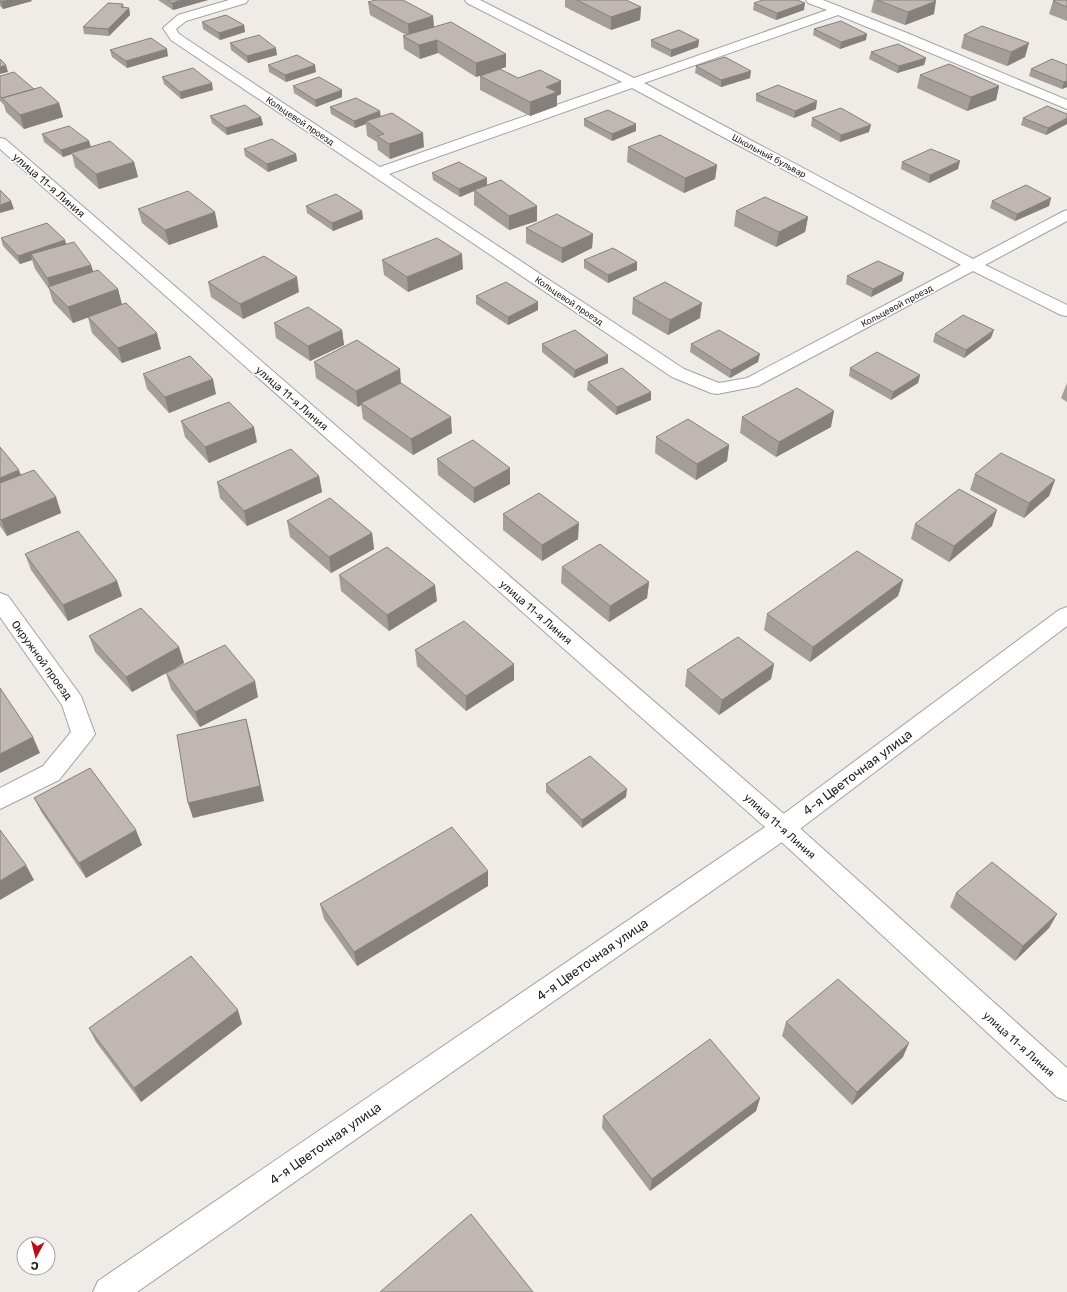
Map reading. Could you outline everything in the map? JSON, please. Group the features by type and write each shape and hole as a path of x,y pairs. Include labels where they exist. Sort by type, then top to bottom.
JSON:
{"street":[{"name":"Кольцевой проезд","path":"242,0 182,18 169,28 175,37 678,374 716,389 752,382 1067,215"},
{"name":"Школьный бульвар","path":"471,0 633,83 973,265 1067,311"},
{"path":"812,0 903,36 1067,105"},
{"path":"377,173 837,11"},
{"name":"улица 11-я Линия","path":"0,142 783,828 1067,1087"},
{"name":"Окружной проезд","path":"0,601 73,702 83,734 51,773 0,799"},
{"name":"4-я Цветочная улица","path":"109,1292 783,828 1064,621"}],"building":[{"path":"167,0 183,0 172,3"},
{"path":"376,0 403,0 433,16 408,24 368,2"},
{"path":"577,0 626,0 641,7 611,17"},
{"path":"763,0 797,0 805,3 777,13 754,3"},
{"path":"877,0 934,0 936,1 908,12"},
{"path":"1067,0 1067,7 1053,1"},
{"path":"108,3 123,4 121,7 129,8 108,29 83,27"},
{"path":"226,15 244,25 219,33 202,22"},
{"path":"841,21 867,34 841,42 814,29"},
{"path":"451,22 506,54 476,63 437,40 419,45 403,36"},
{"path":"982,26 1029,43 1011,52 964,35"},
{"path":"679,30 699,40 671,50 651,40"},
{"path":"259,35 276,48 247,56 230,43"},
{"path":"151,38 167,49 126,61 110,50"},
{"path":"898,44 926,58 899,66 871,52"},
{"path":"297,55 315,65 285,75 268,65"},
{"path":"725,57 751,71 721,80 696,66"},
{"path":"0,59 6,65 0,67"},
{"path":"1052,59 1067,65 1067,81 1064,82 1031,69"},
{"path":"949,64 999,86 971,97 920,75"},
{"path":"193,68 212,83 180,92 162,77"},
{"path":"500,69 518,78 540,70 561,81 546,87 557,92 530,102 480,76"},
{"path":"14,72 34,89 2,98 0,96 0,76"},
{"path":"319,77 342,90 315,100 293,86"},
{"path":"778,85 817,101 795,111 756,94"},
{"path":"41,87 59,103 20,115 2,98"},
{"path":"356,98 380,111 354,121 330,107"},
{"path":"245,105 261,117 226,128 210,116"},
{"path":"1047,106 1067,114 1067,118 1048,128 1023,118"},
{"path":"841,108 871,125 841,135 812,118"},
{"path":"608,110 636,124 612,134 584,119"},
{"path":"392,113 423,133 389,144 377,136 384,134 366,121"},
{"path":"69,126 89,141 61,150 42,134"},
{"path":"660,135 717,165 685,178 628,147"},
{"path":"272,139 296,154 267,164 244,149"},
{"path":"110,141 134,162 96,174 71,153"},
{"path":"931,149 960,161 930,175 902,162"},
{"path":"459,162 487,178 459,189 432,173"},
{"path":"501,180 537,206 509,216 474,190"},
{"path":"1026,185 1051,198 1017,214 992,201"},
{"path":"0,190 11,201 0,205"},
{"path":"188,191 215,212 165,230 138,209"},
{"path":"336,194 362,211 332,223 306,206"},
{"path":"765,197 808,217 779,232 736,211"},
{"path":"557,214 593,234 562,248 526,228"},
{"path":"47,223 65,240 18,256 1,238"},
{"path":"437,238 462,254 407,277 382,260"},
{"path":"74,242 91,265 47,278 31,254"},
{"path":"613,248 637,262 608,275 584,260"},
{"path":"264,256 297,277 240,304 208,282"},
{"path":"878,261 904,273 873,289 847,276"},
{"path":"98,270 118,289 68,307 48,287"},
{"path":"506,282 538,302 508,317 476,296"},
{"path":"665,282 702,303 670,320 633,298"},
{"path":"126,303 157,333 118,348 88,317"},
{"path":"308,307 342,330 308,346 274,323"},
{"path":"963,315 994,330 966,350 935,334"},
{"path":"575,330 608,355 575,370 542,344"},
{"path":"719,330 760,354 731,370 691,344"},
{"path":"357,340 400,369 356,391 314,362"},
{"path":"877,352 920,375 893,392 850,368"},
{"path":"190,356 213,379 165,397 143,374"},
{"path":"622,368 651,392 617,407 588,382"},
{"path":"401,383 451,417 411,439 361,403"},
{"path":"797,388 834,411 779,442 742,417"},
{"path":"229,402 254,427 205,447 181,421"},
{"path":"688,419 729,445 697,464 656,437"},
{"path":"473,440 510,468 474,488 437,459"},
{"path":"0,447 19,470 0,478"},
{"path":"291,449 319,476 244,511 217,482"},
{"path":"1001,453 1055,480 1029,503 975,474"},
{"path":"34,470 56,497 1,520 0,483"},
{"path":"959,489 997,510 954,546 915,524"},
{"path":"539,493 579,523 542,545 503,514"},
{"path":"330,498 372,533 329,557 287,521"},
{"path":"78,531 117,581 63,605 25,554"},
{"path":"600,544 649,582 610,606 562,567"},
{"path":"387,547 435,585 387,615 339,575"},
{"path":"857,551 903,580 813,647 767,614"},
{"path":"141,608 179,647 126,677 89,636"},
{"path":"464,621 514,664 466,696 415,650"},
{"path":"738,637 774,664 722,700 687,670"},
{"path":"225,645 255,681 195,712 166,673"},
{"path":"0,688 33,737 0,754"},
{"path":"246,719 260,786 188,803 177,735"},
{"path":"590,756 627,789 582,820 546,784"},
{"path":"90,768 136,830 79,863 34,798"},
{"path":"452,827 488,871 354,952 320,904"},
{"path":"0,830 26,865 0,881"},
{"path":"992,862 1057,914 1023,946 956,893"},
{"path":"191,956 238,1010 134,1088 89,1028"},
{"path":"838,979 909,1043 857,1092 786,1022"},
{"path":"710,1039 760,1098 652,1179 603,1116"},
{"path":"471,1214 533,1292 380,1292"}]}
